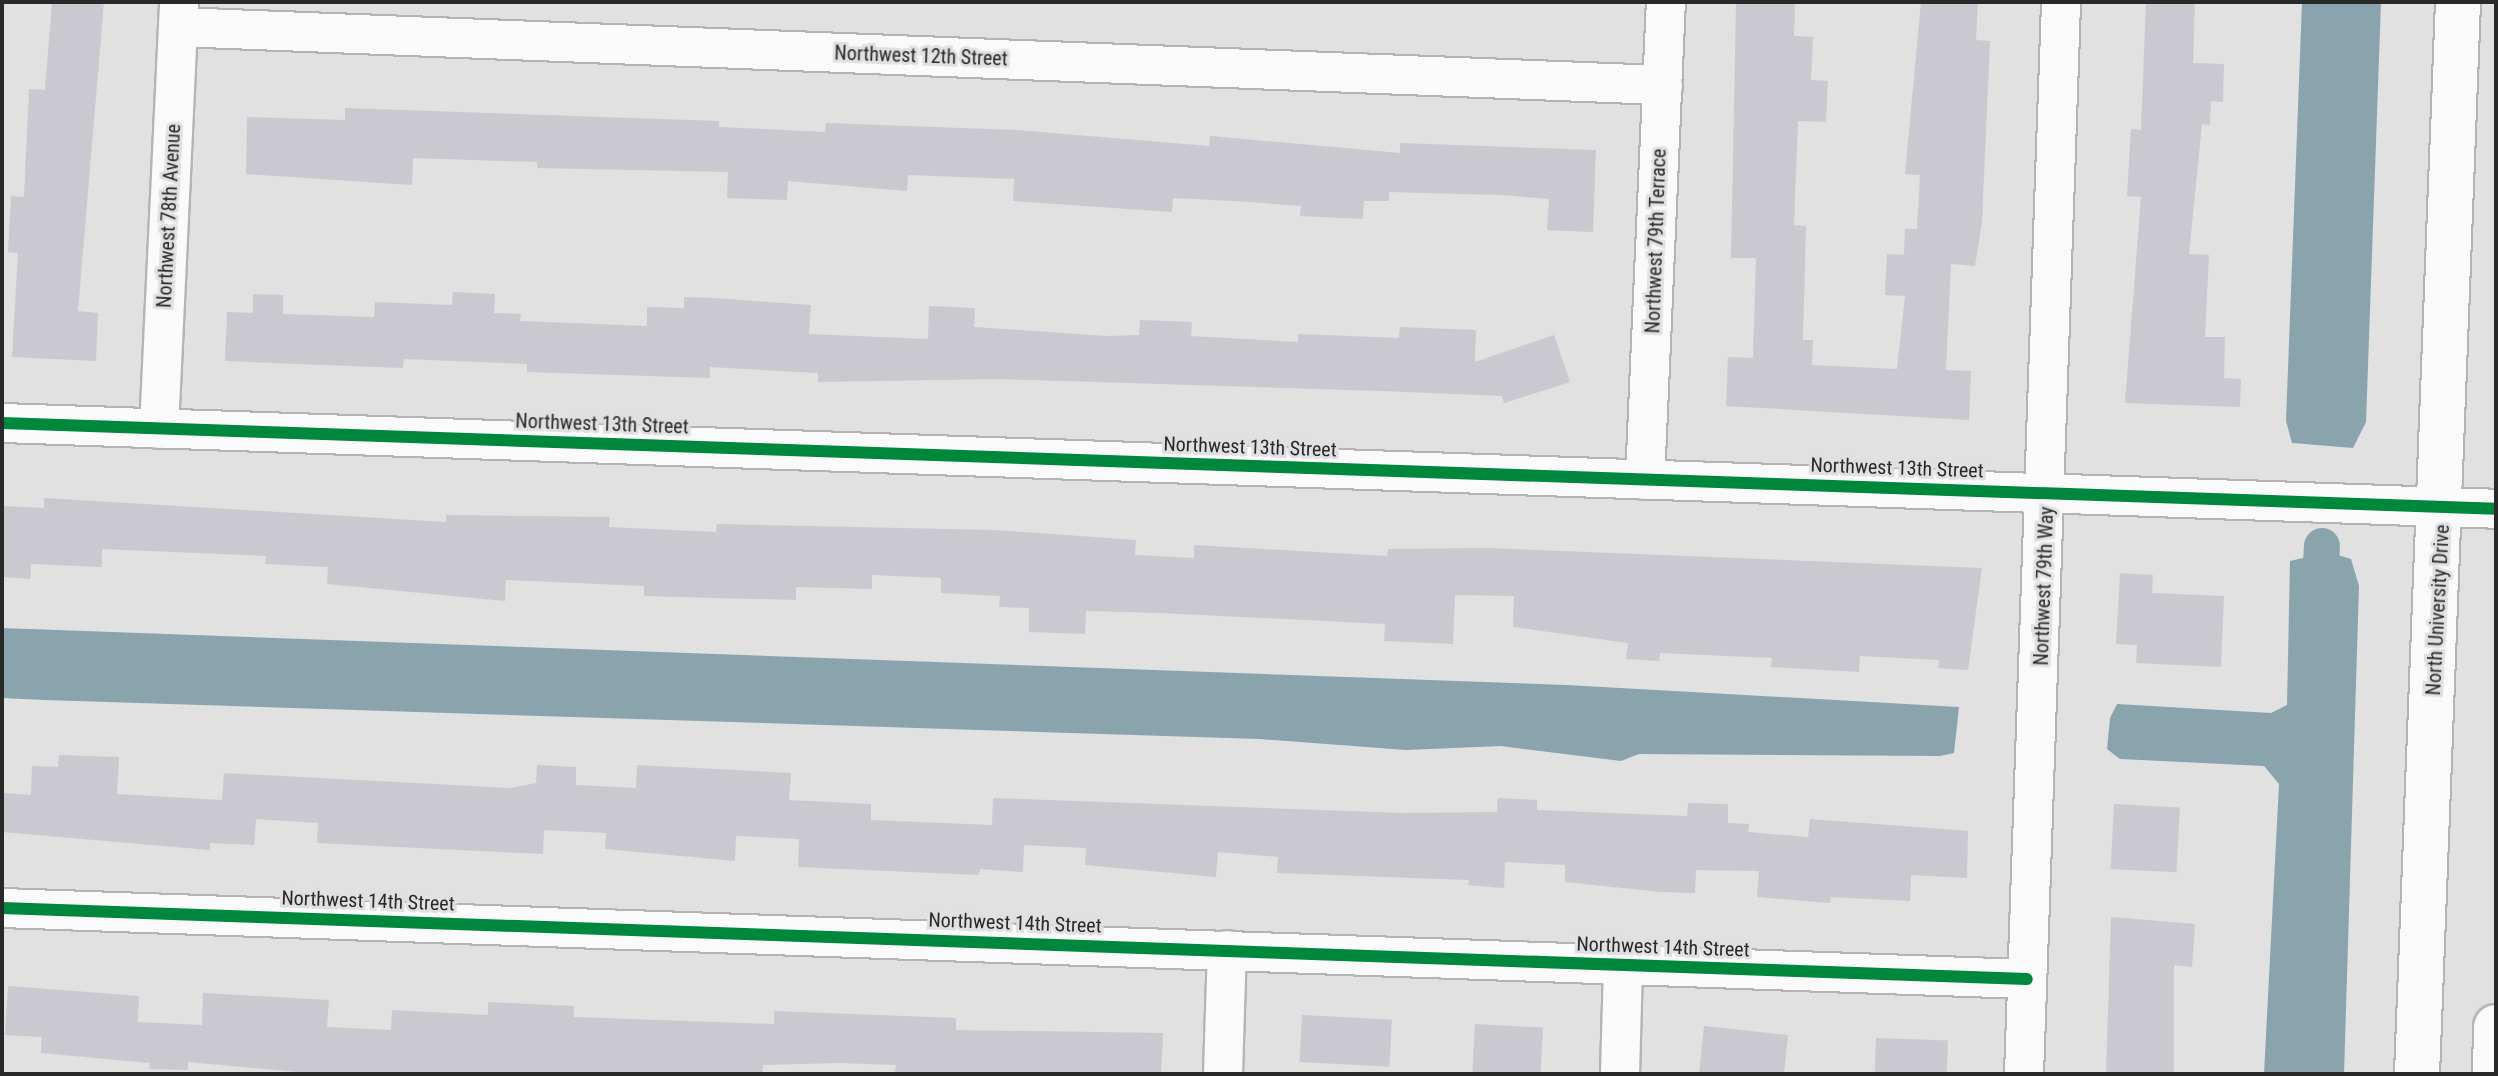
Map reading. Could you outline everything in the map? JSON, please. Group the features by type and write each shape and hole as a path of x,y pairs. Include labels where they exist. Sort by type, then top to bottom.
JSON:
{"main road":[{"name":"North University Drive","path":"2417,1074 2442,506 2458,2"},
{"path":"2495,1074 2496,1027"}],"street":[{"name":"Northwest 79th Terrace","path":"1645,480 1666,2"},
{"name":"Northwest 79th Way","path":"2024,1074 2047,493 2061,2"},
{"name":"Northwest 12th Street","path":"179,14 1663,85"},
{"name":"Northwest 78th Avenue","path":"159,429 179,14"},
{"name":"Northwest 13th Street","path":"2,423 2496,509"},
{"name":"Northwest 14th Street","path":"2,908 2027,979"},
{"path":"1223,1074 1227,950"},
{"path":"1620,1074 1623,966"}],"water":[{"path":"2302,2 2381,2 2366,422 2353,448 2292,443 2286,421"},
{"path":"2328,552 2351,559 2359,586 2344,1074 2264,1074 2279,784 2264,766 2120,759 2107,749 2110,718 2117,704 2271,713 2287,705 2290,561"},
{"path":"2,628 1567,685 1959,707 1954,753 1940,756 1639,754 1621,761 1501,746 1406,750 1259,739 44,700 2,698"}],"building":[{"path":"52,2 104,2 78,311 98,313 96,361 12,357 18,253 8,252 11,196 24,197 29,89 45,90"},
{"path":"1736,2 1795,2 1794,36 1813,37 1811,80 1828,81 1826,122 1798,121 1794,225 1806,226 1803,340 1813,340 1812,365 1897,369 1905,296 1885,295 1887,254 1904,255 1905,229 1917,229 1920,175 1905,174 1921,2 1978,2 1976,40 1990,41 1982,222 1975,266 1951,264 1946,370 1971,371 1969,420 1726,406 1728,357 1753,358 1756,258 1731,258"},
{"path":"2146,2 2195,2 2193,63 2224,64 2223,102 2211,101 2210,125 2202,124 2189,254 2209,255 2205,337 2225,337 2224,378 2241,379 2240,407 2125,403 2141,197 2127,196 2131,129 2141,130"},
{"path":"345,108 719,121 719,127 825,132 826,123 1016,130 1209,146 1210,136 1400,153 1400,143 1596,150 1593,232 1547,230 1549,199 1501,195 1389,192 1389,201 1364,201 1363,219 1300,216 1301,206 1234,201 1173,198 1172,212 1013,201 1014,179 908,175 907,191 788,181 787,200 727,198 728,172 537,168 537,162 413,158 412,185 246,174 247,117 345,120"},
{"path":"453,292 495,294 494,313 521,314 520,321 647,326 647,307 684,308 684,297 811,305 809,334 928,339 929,306 975,308 974,327 1107,336 1139,335 1140,320 1192,322 1191,336 1298,342 1298,334 1399,338 1400,327 1476,330 1475,362 1554,335 1570,382 1504,403 1502,396 998,379 818,382 818,373 710,367 710,378 527,372 527,364 404,359 403,368 225,361 227,312 253,313 253,294 283,295 283,314 374,317 375,302 452,305"},
{"path":"44,498 446,522 446,515 610,517 609,527 716,532 717,524 993,530 1136,540 1135,555 1194,558 1194,545 1387,556 1388,549 1488,548 1982,568 1968,670 1938,668 1939,660 1860,656 1859,672 1771,667 1772,658 1660,653 1659,661 1626,659 1628,643 1513,627 1514,596 1455,595 1453,644 1384,641 1385,624 1161,613 1086,611 1085,634 1029,632 1029,608 999,607 1000,596 941,593 941,578 872,575 872,589 796,587 796,600 644,596 644,586 506,580 505,601 327,584 328,567 265,564 266,556 102,549 102,567 31,564 30,579 2,577 2,506 44,508"},
{"path":"2120,573 2153,575 2152,593 2224,596 2221,667 2136,663 2137,645 2116,644"},
{"path":"59,755 119,757 117,794 222,800 224,773 511,788 536,783 537,765 576,767 576,785 636,788 637,765 791,773 789,800 871,804 871,820 992,825 993,798 1402,813 1497,812 1498,798 1537,800 1537,810 1687,816 1688,803 1728,804 1728,823 1749,824 1748,832 1808,837 1810,819 1968,831 1967,878 1911,875 1910,901 1831,897 1830,903 1757,897 1759,871 1696,870 1695,893 1565,882 1565,865 1505,862 1504,888 1468,885 1469,880 1277,873 1278,857 1218,852 1216,877 1085,865 1086,848 1024,845 1023,872 980,869 979,875 798,867 799,839 736,836 735,861 605,849 606,833 544,830 543,854 317,843 318,823 256,819 254,845 210,843 210,850 2,832 2,793 31,795 32,766 58,767"},
{"path":"2114,804 2180,807 2177,872 2111,869"},
{"path":"2111,917 2195,924 2192,967 2174,965 2174,1074 2106,1074"},
{"path":"8,986 139,996 138,1022 202,1025 203,993 329,1000 327,1027 391,1030 392,1010 488,1015 488,1002 574,1006 574,1017 774,1024 774,1011 956,1018 956,1030 1163,1033 1161,1074 895,1074 896,1065 839,1063 763,1065 762,1074 320,1074 188,1062 188,1070 149,1069 150,1063 41,1053 42,1037 5,1035"},
{"path":"1302,1015 1392,1020 1389,1067 1300,1062"},
{"path":"1475,1024 1543,1028 1540,1074 1472,1074"},
{"path":"1704,1026 1788,1035 1784,1074 1699,1074"},
{"path":"1876,1038 1948,1041 1947,1074 1875,1074"}],"waterway":[{"path":"2319,601 2322,546"}],"cycle path":[{"path":"2,423 2496,509"},
{"path":"2,908 2027,979"}]}
